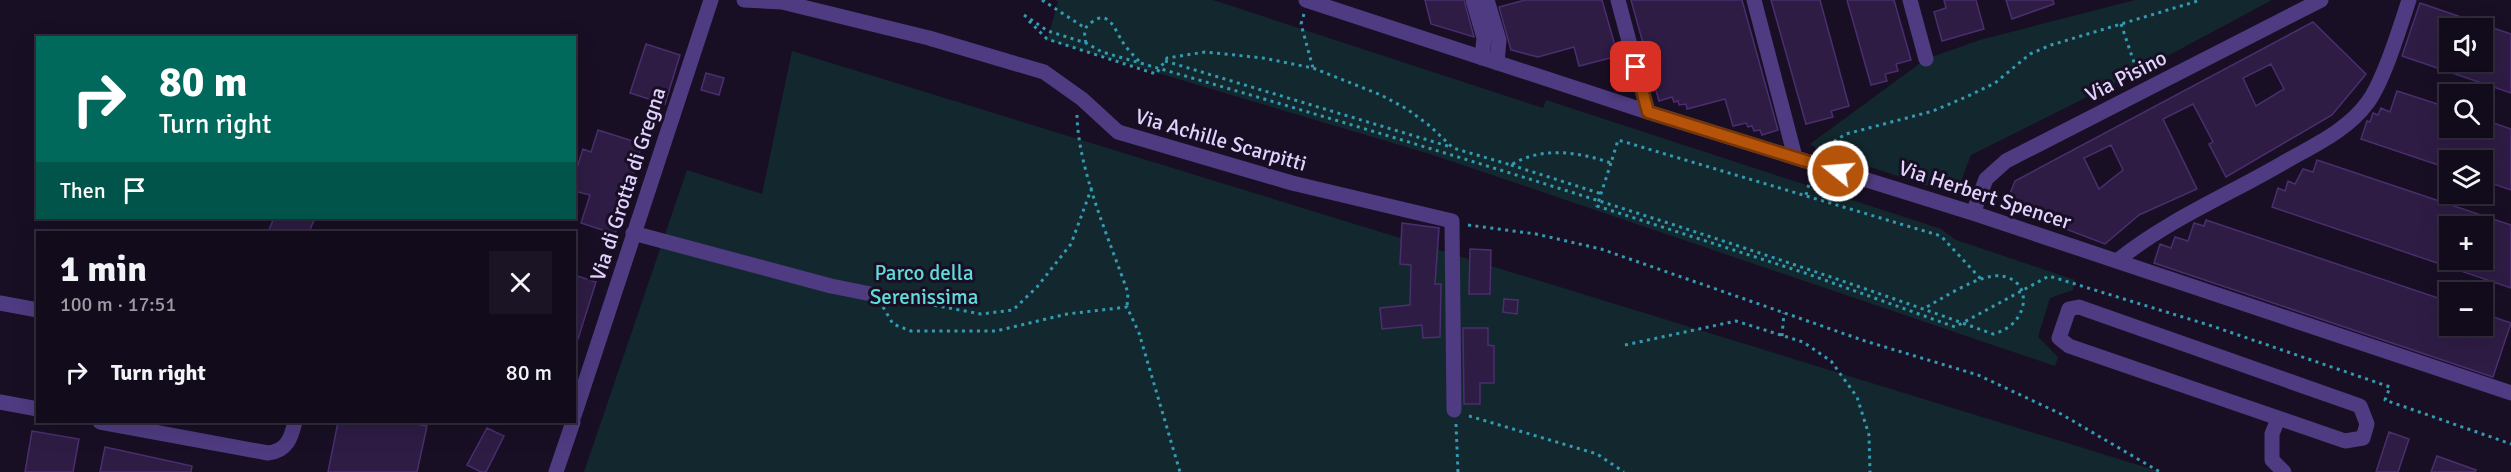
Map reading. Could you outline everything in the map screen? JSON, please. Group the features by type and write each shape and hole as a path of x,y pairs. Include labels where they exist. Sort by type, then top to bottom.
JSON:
{"street":[{"name":"Via di Grotta di Gregna","path":"576,403 581,372 633,233 711,0"},
{"name":"Via Achille Scarpitti","path":"744,0 782,2 929,38 1044,72 1076,95 1118,132 1292,183 1452,221"},
{"path":"1473,0 1484,38 1482,58"},
{"path":"1487,0 1499,40 1497,63"},
{"path":"1618,0 1648,112"},
{"path":"1754,0 1795,158"},
{"path":"1910,0 1926,59"},
{"name":"Via Pisino","path":"1973,213 1986,179 2006,161 2321,0"},
{"path":"2118,260 2162,229 2257,180 2326,140 2344,126 2374,94 2409,0"},
{"name":"Via Herbert Spencer","path":"1305,6 1348,7 1497,63 2118,260 2511,393"},
{"path":"1452,221 1458,415"},
{"path":"633,233 819,283 876,295"},
{"path":"0,303 36,310"},
{"path":"2079,307 2360,406 2367,424 2363,438 2345,441 2278,419 2069,346 2059,338 2069,309 2079,307"},
{"path":"0,402 36,409"},
{"path":"2278,419 2272,434 2272,460 2284,472"},
{"path":"105,423 268,453 278,451 286,445 295,423"},
{"path":"556,472 573,423"}],"path":[{"path":"1042,0 1086,28"},
{"path":"1819,150 1846,134 1933,111 1995,83 2030,54 2120,23 2201,0"},
{"path":"1305,6 1301,24 1313,68"},
{"path":"1453,148 1407,109 1381,95 1313,68 1263,58 1205,52 1167,58 1164,61 1159,69 1156,74 1047,39 1024,15 1048,31 1086,43 1102,52 1142,63 1159,69 1600,200 1761,252 1994,334 2013,326 2023,307 2021,291 2013,281 2001,276 1981,279 1923,309"},
{"path":"1086,43 1086,28 1097,18 1105,18 1112,23 1129,51 1142,63"},
{"path":"2120,23 2145,90"},
{"path":"1164,61 1602,194"},
{"path":"1076,95 1077,129 1092,187 1128,293 1127,307 1139,333 1180,472"},
{"path":"1981,279 1941,236 1618,140 1598,206 1805,273 1955,327 2049,276 2212,326 2390,387 2385,400 2511,444"},
{"path":"1511,165 1526,157 1565,153 1586,155 1611,163"},
{"path":"1806,195 1812,174"},
{"path":"876,295 981,314 1013,310 1037,287 1071,244 1092,187"},
{"path":"1452,221 1478,227 1536,234 1601,249 1865,341 1978,375 2061,414 2160,472"},
{"path":"876,295 893,324 911,331 996,331 1067,314 1127,307"},
{"path":"1782,336 1784,312"},
{"path":"1626,345 1736,321 1803,342 1831,361 1857,397 1869,435 1870,472"},
{"path":"1458,472 1458,415 1597,454 1624,472"}],"green space":[{"path":"1056,0 1213,0 1543,108 1546,100 1941,229 1956,240 2075,280 2073,290 2050,298 2038,337 2058,357 2055,366 1433,155 1047,40 1058,2"},
{"path":"2135,0 2272,0 2143,69 1971,155 1958,189 1952,194 1819,150 1810,144 1926,59 1980,40"},
{"name":"Parco della Serenissima","path":"792,51 2161,472 584,472 687,170 762,194"}],"building":[{"path":"1425,0 1464,0 1474,37 1431,24"},
{"path":"1525,0 1602,0 1618,56 1579,66 1574,47 1538,57 1511,50 1499,7"},
{"path":"1631,0 1742,0 1778,130 1762,135 1760,130 1754,131 1752,126 1748,127 1746,123 1733,126 1725,99 1687,109 1686,104 1679,105 1678,101 1674,102 1672,97 1659,101"},
{"path":"1771,0 1820,0 1849,106 1831,111 1833,117 1806,124"},
{"path":"1847,0 1894,0 1911,60 1896,64 1898,71 1885,74 1887,81 1871,85"},
{"path":"1944,0 1976,0 1984,29 1942,41 1934,12 1946,8"},
{"path":"2006,0 2053,0 2054,4 2012,19"},
{"path":"2420,3 2464,18 2439,18 2439,69 2402,56"},
{"path":"2313,22 2366,74 2332,115 2226,177 2209,144 2213,142 2193,104 2163,119 2197,189 2139,215 2105,244 2005,206 2015,181","holes":["2271,64 2284,89 2256,106 2243,78","2111,145 2123,170 2099,189 2084,158"]},
{"path":"2493,28 2511,34 2511,93 2493,87 2493,84 2484,84 2449,72 2493,72"},
{"path":"646,44 680,55 665,104 630,93"},
{"path":"706,73 724,78 719,95 701,90"},
{"path":"2397,91 2439,104 2439,138 2493,138 2493,123 2511,129 2511,190 2493,184 2493,150 2439,150 2439,165 2361,139 2367,121 2370,122 2373,113 2378,115 2381,108 2390,112"},
{"path":"598,130 642,144 615,234 581,223 590,195 576,192 576,171 583,149 591,152"},
{"path":"2317,160 2439,201 2439,204 2448,204 2484,216 2439,216 2439,264 2272,207 2278,188 2285,191 2288,181 2295,184 2303,169 2313,172"},
{"path":"274,219 315,219 309,231 268,231"},
{"path":"2493,219 2511,225 2511,288 2458,270 2493,270"},
{"path":"2206,220 2439,298 2439,336 2493,336 2493,317 2511,323 2493,377 2154,263 2160,244 2171,248 2175,237 2188,241 2194,223 2204,226"},
{"path":"1402,223 1439,228 1435,284 1441,284 1440,337 1423,338 1422,325 1382,329 1380,308 1410,305 1411,265 1400,264"},
{"path":"1470,249 1491,250 1490,294 1469,294"},
{"path":"576,276 596,282 578,339 576,338"},
{"path":"1504,299 1518,300 1517,314 1503,312"},
{"path":"1463,328 1488,328 1488,345 1494,346 1494,383 1480,383 1480,404 1464,404"},
{"path":"338,423 410,423 427,426 417,472 328,472"},
{"path":"487,428 504,436 486,472 481,472 467,465"},
{"path":"32,431 79,439 73,472 25,472"},
{"path":"2389,432 2409,439 2398,472 2376,472"},
{"path":"105,447 192,466 191,472 100,472"},
{"path":"2437,456 2476,470 2475,472 2431,472"}],"route":[{"path":"1636,67 1648,112 1838,171"}]}
